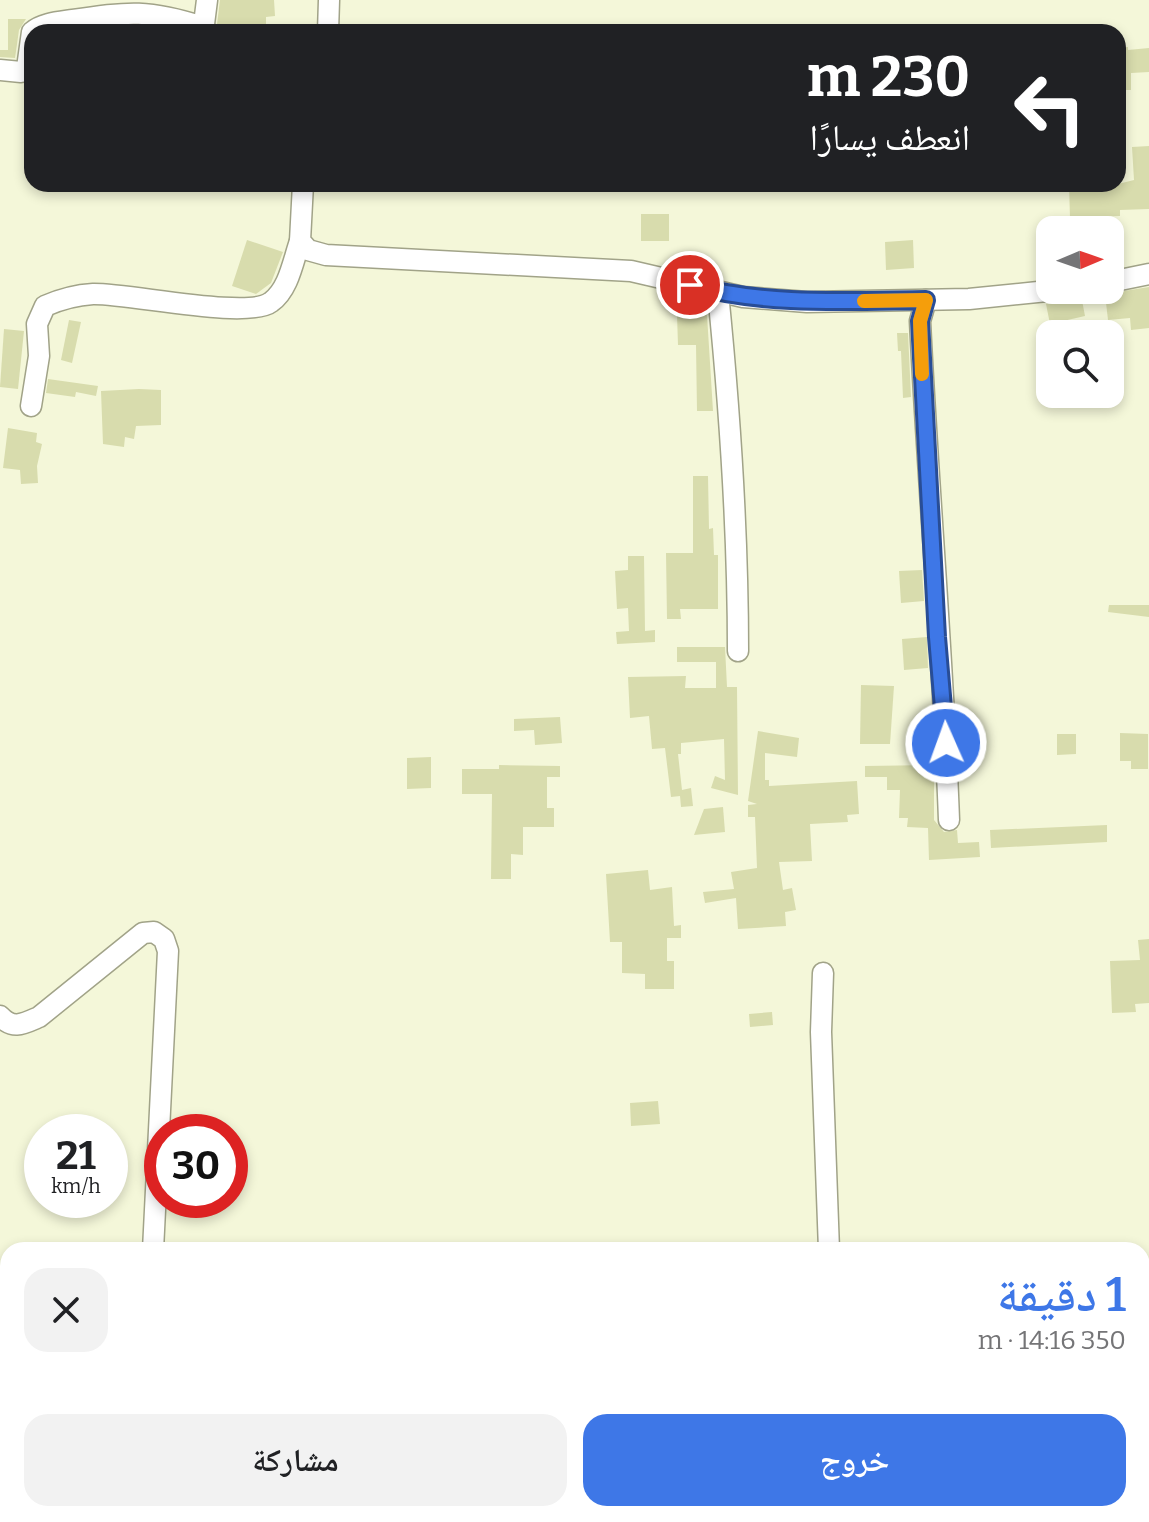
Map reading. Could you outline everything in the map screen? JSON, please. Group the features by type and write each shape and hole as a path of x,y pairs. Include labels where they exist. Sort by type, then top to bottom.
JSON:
{"street":[{"path":"204,24 207,0"},
{"path":"328,24 329,0"},
{"path":"55,24 123,12 173,16 190,24"},
{"path":"0,70 24,70"},
{"path":"31,406 39,356 37,324 45,306 67,297 95,294 241,308 269,304 284,289 300,241 303,192"},
{"path":"300,241 308,250 326,255 631,271 718,293 807,302 926,300 1036,292"},
{"path":"1124,279 1149,274"},
{"path":"718,293 730,405 738,651"},
{"path":"926,300 921,336 937,637 944,692 949,820"},
{"path":"0,1016 7,1024 19,1026 39,1017 143,933 154,932 164,939 168,951 153,1242"},
{"path":"823,973 821,1032 829,1242"}],"building":[{"path":"220,0 274,0 275,16 266,17 266,24 217,24"},
{"path":"8,19 26,19 19,30 15,58 0,57 0,50 8,50"},
{"path":"1126,47 1128,50 1149,48 1149,72 1131,73 1131,90 1126,90"},
{"path":"1149,146 1149,209 1120,210 1120,216 1070,216 1069,192 1126,192 1126,182 1134,180 1132,147"},
{"path":"641,214 669,214 669,241 641,241"},
{"path":"247,240 283,252 271,283 256,294 232,286"},
{"path":"913,240 914,268 886,270 885,242"},
{"path":"1149,287 1149,328 1131,330 1130,318 1108,320 1106,304 1124,304 1124,291"},
{"path":"1046,304 1083,304 1085,316 1049,320"},
{"path":"677,315 707,315 713,411 697,411 696,345 678,345"},
{"path":"69,320 81,322 72,363 61,360"},
{"path":"4,329 24,331 18,389 0,387"},
{"path":"897,333 908,333 911,397 903,398"},
{"path":"48,379 98,386 96,396 76,392 75,397 46,393"},
{"path":"161,390 161,425 136,426 134,439 125,437 124,447 103,444 101,391"},
{"path":"8,428 37,433 36,442 42,444 37,466 38,483 21,484 20,470 3,468"},
{"path":"693,476 708,476 709,529 713,528 714,555 718,555 718,609 680,609 681,619 667,619 666,553 693,553"},
{"path":"628,556 644,556 645,631 655,630 655,642 617,644 616,632 629,631 628,608 617,609 615,571 628,570"},
{"path":"922,570 924,601 901,603 899,571"},
{"path":"1109,605 1149,605 1149,617 1108,612"},
{"path":"927,637 928,668 904,670 902,639"},
{"path":"677,647 725,647 727,687 737,687 738,795 711,788 715,776 725,780 724,739 681,743 681,754 678,754 682,790 691,788 693,806 681,807 680,796 671,797 665,748 652,749 649,716 630,718 628,677 686,676 685,688 716,688 716,662 677,662"},
{"path":"861,685 894,686 890,744 860,744"},
{"path":"560,717 562,743 535,745 534,730 514,731 514,719"},
{"path":"758,731 799,738 797,757 765,753 765,780 769,780 769,786 857,781 859,814 847,815 848,822 810,824 812,861 779,862 783,890 792,888 796,910 785,912 786,926 738,929 736,898 705,903 703,892 734,889 731,872 757,868 755,817 748,817 748,805 757,804 748,801"},
{"path":"1120,733 1148,734 1148,769 1131,769 1131,761 1120,761"},
{"path":"1057,734 1076,734 1076,754 1057,755"},
{"path":"431,757 431,788 407,789 407,758"},
{"path":"499,765 560,766 560,777 547,777 547,808 554,808 554,827 523,827 523,855 511,854 511,879 491,879 492,794 462,794 462,769 499,769"},
{"path":"934,765 934,820 944,832 957,830 958,843 979,842 980,857 929,860 928,828 907,827 908,818 899,818 900,790 887,790 887,777 865,777 865,766"},
{"path":"723,807 725,832 694,835 704,809"},
{"path":"1107,825 1107,842 991,848 990,830"},
{"path":"648,870 650,890 672,887 674,926 681,925 681,938 667,938 667,961 674,961 674,989 645,989 645,974 622,973 622,942 610,942 606,874"},
{"path":"1149,939 1149,1003 1135,1004 1136,1012 1112,1013 1110,961 1140,960 1138,940"},
{"path":"772,1012 773,1025 750,1027 749,1014"},
{"path":"658,1101 660,1124 631,1126 630,1103"}],"slow traffic":[{"path":"864,301 926,300 920,321 922,374"}],"route":[{"path":"690,285 743,297 807,302 926,300 920,321 937,637 946,743"}]}
